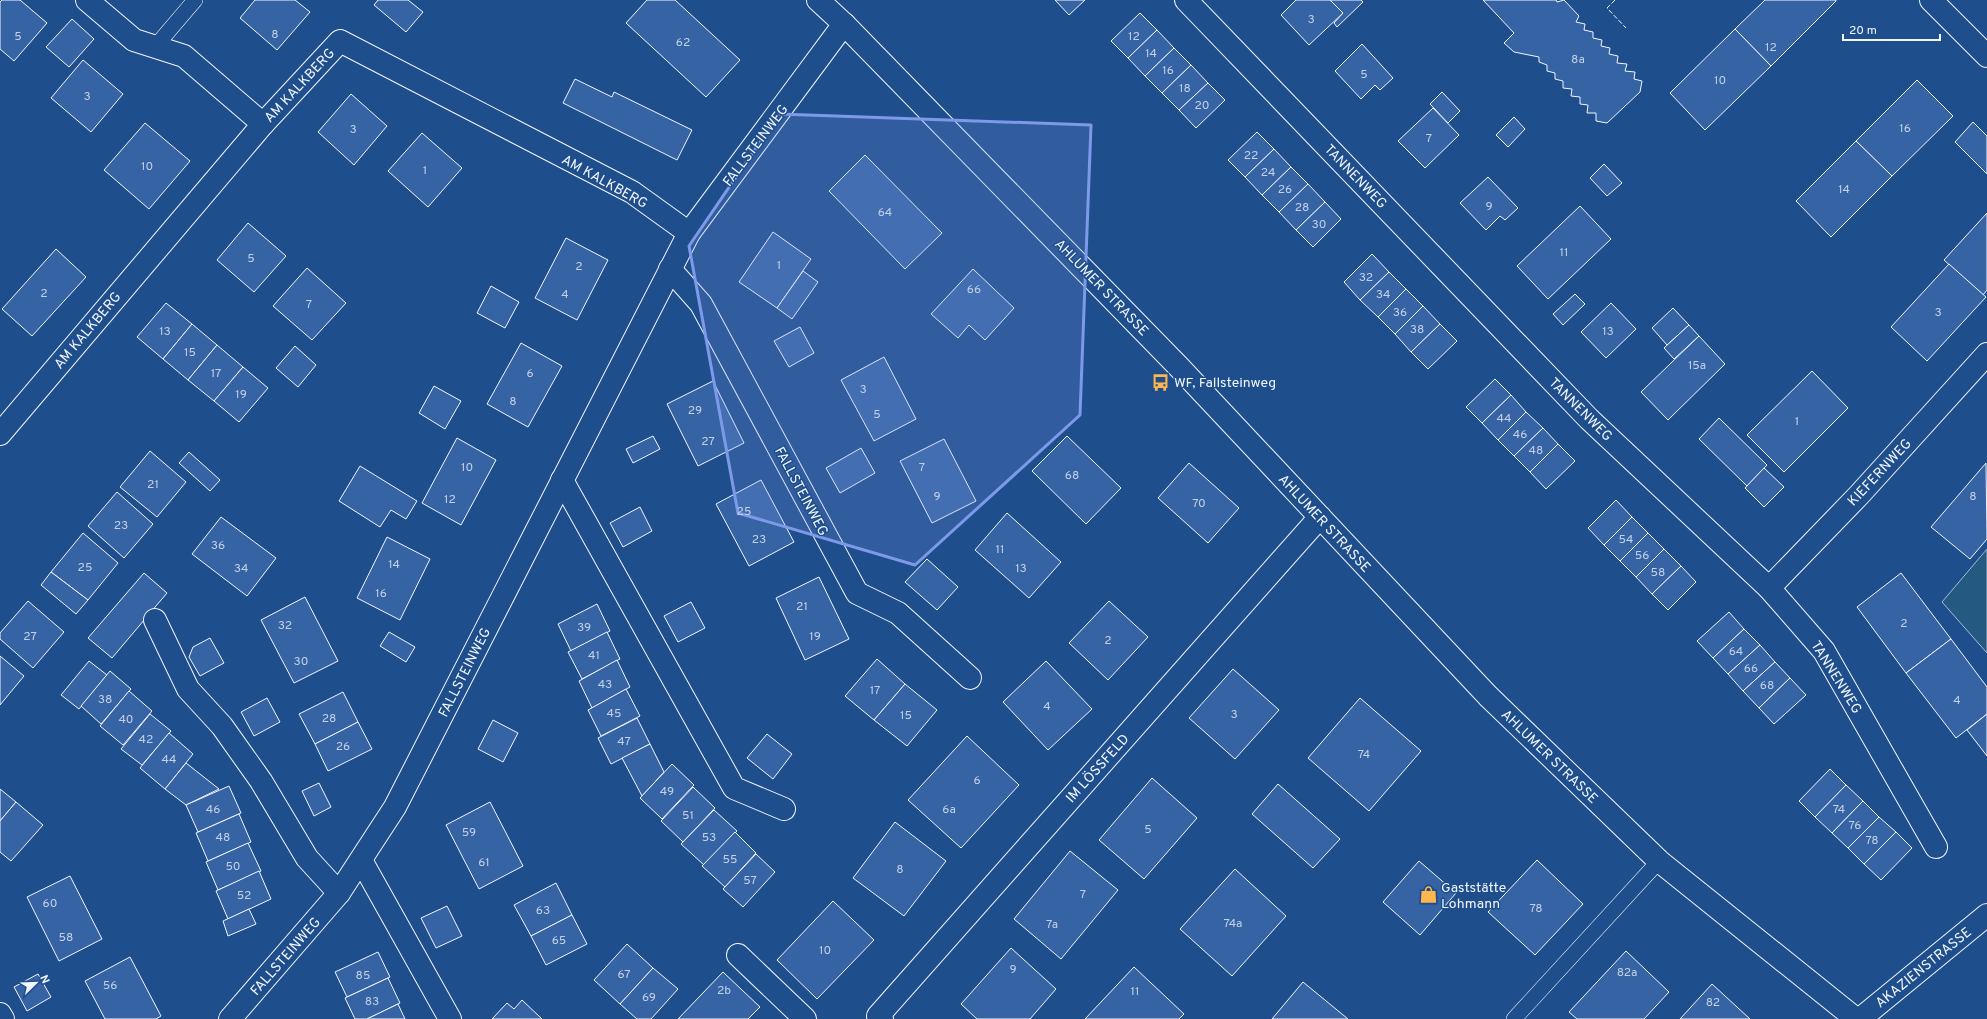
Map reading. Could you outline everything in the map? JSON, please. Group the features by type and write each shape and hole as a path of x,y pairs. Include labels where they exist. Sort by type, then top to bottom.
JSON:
{"street":[{"path":"87,0 134,40 184,56 263,124"},
{"name":"AHLUMER STRASSE","path":"818,0 844,24 1179,367 1488,696 1659,861 1856,1019"},
{"name":"TANNENWEG","path":"1186,0 1589,419 1769,588 1824,652 1936,847"},
{"path":"1932,0 1987,56"},
{"name":"FALLSTEINWEG","path":"230,1019 339,893 395,807 689,233 844,24"},
{"name":"AM KALKBERG","path":"4,420 263,124 340,41 632,192 689,233"},
{"name":"FALLSTEINWEG","path":"670,269 701,304 857,593 898,613 970,678"},
{"name":"KIEFERNWEG","path":"1769,588 1859,495 1987,354"},
{"path":"562,480 734,788 784,809"},
{"name":"IM LÖSSFELD","path":"882,1019 878,1016 1320,517"},
{"path":"155,620 188,689 222,726 261,781 307,858 339,893"},
{"path":"361,860 450,1019"},
{"name":"AKAZIENSTRASSE","path":"1860,1019 1987,915"},
{"path":"738,955 806,1019"},
{"path":"0,1014 3,1019"}],"lane":[{"path":"155,47 195,0"},
{"path":"1514,1019 1659,861"}],"highlighted area":[{"path":"779,114 1091,125 1080,415 915,565 738,513 689,246"}],"shaded area":[{"path":"1987,549 1987,653 1942,602"}],"building":[{"path":"2,0 20,0 47,23 14,61 0,49 0,2"},
{"path":"255,0 295,0 310,12 277,50 240,18"},
{"path":"378,0 408,0 423,12 406,32 374,5"},
{"path":"647,0 675,0 740,60 706,97 626,23"},
{"path":"1055,0 1085,0 1069,15"},
{"path":"1296,0 1330,0 1343,13 1309,45 1281,15"},
{"path":"1330,0 1361,0 1363,2 1337,27 1334,23 1343,13"},
{"path":"1483,0 1556,0 1557,2 1564,0 1579,16 1576,22 1585,24 1584,30 1593,32 1593,38 1602,40 1601,46 1610,48 1609,54 1618,56 1617,63 1627,64 1625,71 1635,72 1634,79 1642,81 1640,92 1607,123 1596,121 1596,113 1587,113 1588,105 1580,104 1580,97 1571,96 1572,89 1563,88 1563,81 1555,79 1555,73 1547,71 1547,65 1539,62 1539,57 1514,52 1504,43 1514,33"},
{"path":"1765,0 1836,1 1771,66 1735,29"},
{"path":"1140,13 1157,30 1128,58 1111,41"},
{"path":"72,19 94,39 69,67 46,47"},
{"path":"1735,29 1771,66 1705,130 1670,93"},
{"path":"1157,30 1174,48 1145,76 1128,58"},
{"path":"1362,44 1393,78 1380,90 1375,85 1361,99 1335,71"},
{"path":"1174,48 1191,65 1162,93 1145,76"},
{"path":"83,60 123,94 91,132 51,98"},
{"path":"1191,65 1208,83 1179,110 1162,93"},
{"path":"575,79 612,97 614,92 692,130 677,160 563,103"},
{"path":"1917,80 1953,116 1892,176 1856,141"},
{"path":"1208,83 1225,100 1196,128 1179,110"},
{"path":"1442,92 1460,111 1448,123 1430,104"},
{"path":"351,94 387,126 354,165 318,132"},
{"path":"1433,108 1459,135 1425,168 1398,141"},
{"path":"1514,117 1525,129 1508,147 1496,135"},
{"path":"1973,122 1987,136 1987,174 1955,142"},
{"path":"145,123 190,161 149,209 104,170"},
{"path":"1257,132 1274,149 1245,177 1228,160"},
{"path":"422,133 462,168 428,207 388,171"},
{"path":"1856,141 1892,176 1831,237 1796,201"},
{"path":"1274,149 1291,167 1262,195 1245,177"},
{"path":"865,155 942,233 905,269 829,191"},
{"path":"1604,164 1622,183 1607,196 1590,178"},
{"path":"1291,167 1308,184 1279,212 1262,195"},
{"path":"1488,177 1518,208 1505,220 1500,216 1486,230 1460,203"},
{"path":"1308,184 1325,202 1296,230 1279,212"},
{"path":"1325,202 1341,219 1313,247 1296,230"},
{"path":"1580,206 1611,239 1548,299 1517,266"},
{"path":"1987,213 1987,290 1983,295 1944,260"},
{"path":"248,223 286,256 254,292 217,260"},
{"path":"773,232 811,259 777,308 739,282"},
{"path":"566,238 608,260 577,320 535,298"},
{"path":"56,249 86,277 32,336 2,309"},
{"path":"1372,254 1389,272 1360,300 1344,282"},
{"path":"1949,264 1986,297 1927,361 1891,327"},
{"path":"307,268 346,303 312,340 273,306"},
{"path":"973,269 1014,308 985,340 969,325 958,338 931,314"},
{"path":"803,271 818,282 792,319 777,308"},
{"path":"1389,272 1406,289 1378,317 1360,300"},
{"path":"491,286 519,302 505,328 477,313"},
{"path":"1406,289 1423,306 1395,334 1378,317"},
{"path":"1575,294 1585,304 1563,325 1553,314"},
{"path":"166,303 192,324 163,359 137,337"},
{"path":"1611,303 1636,329 1606,358 1581,332"},
{"path":"1423,306 1440,324 1411,352 1395,334"},
{"path":"1673,308 1689,325 1667,345 1652,328"},
{"path":"192,324 217,345 188,380 163,359"},
{"path":"1440,324 1457,341 1428,369 1411,352"},
{"path":"1689,325 1699,336 1674,359 1664,348"},
{"path":"800,327 814,353 789,367 774,341"},
{"path":"1699,336 1725,364 1668,420 1641,392"},
{"path":"521,343 562,366 528,427 487,404"},
{"path":"217,345 243,367 214,401 188,380"},
{"path":"295,346 316,365 298,387 276,368"},
{"path":"884,357 916,419 874,441 841,380"},
{"path":"243,367 268,388 239,422 214,401"},
{"path":"1812,371 1848,408 1784,472 1747,435"},
{"path":"1495,379 1511,395 1482,423 1466,407"},
{"path":"713,381 744,443 698,466 667,404"},
{"path":"434,386 461,401 445,429 419,413"},
{"path":"1511,395 1526,412 1498,440 1482,423"},
{"path":"1526,412 1543,428 1514,456 1498,440"},
{"path":"1719,418 1767,465 1747,486 1699,439"},
{"path":"1543,428 1558,444 1530,472 1514,456"},
{"path":"653,436 660,449 633,463 626,449"},
{"path":"1067,436 1121,488 1086,524 1032,471"},
{"path":"457,438 496,460 461,525 422,503"},
{"path":"944,439 976,501 932,523 900,461"},
{"path":"1558,444 1575,461 1546,489 1530,472"},
{"path":"861,448 875,473 840,493 826,468"},
{"path":"150,451 186,482 157,517 120,487"},
{"path":"189,452 220,480 210,491 179,463"},
{"path":"1189,463 1239,508 1208,543 1158,498"},
{"path":"1986,463 1987,539 1970,559 1931,527"},
{"path":"360,466 417,501 406,519 391,510 380,527 339,501"},
{"path":"1764,468 1784,487 1764,507 1745,488"},
{"path":"761,480 794,542 749,566 716,504"},
{"path":"117,492 153,524 124,558 88,526"},
{"path":"1616,500 1632,517 1604,545 1588,528"},
{"path":"640,507 652,531 623,547 610,523"},
{"path":"1007,513 1061,562 1029,598 975,550"},
{"path":"221,517 276,558 247,596 192,554"},
{"path":"1632,517 1648,533 1620,561 1604,545"},
{"path":"83,533 118,563 88,600 51,572"},
{"path":"1648,533 1664,549 1636,577 1620,561"},
{"path":"387,537 430,559 400,620 357,598"},
{"path":"1664,549 1681,566 1652,594 1636,577"},
{"path":"927,559 958,587 937,610 905,582"},
{"path":"1681,566 1696,582 1668,610 1652,594"},
{"path":"51,572 88,600 76,614 41,585"},
{"path":"144,573 167,593 112,658 88,638"},
{"path":"1901,573 1951,639 1906,673 1857,607"},
{"path":"819,577 849,639 805,660 776,598"},
{"path":"305,597 338,661 294,683 261,620"},
{"path":"28,601 64,632 33,668 0,639 0,633"},
{"path":"1109,601 1148,637 1108,680 1069,643"},
{"path":"691,602 705,628 678,642 664,616"},
{"path":"597,604 610,631 571,651 558,624"},
{"path":"1729,612 1744,629 1713,658 1697,641"},
{"path":"1744,629 1760,645 1728,674 1713,658"},
{"path":"389,632 415,647 406,662 380,646"},
{"path":"607,632 620,659 582,679 568,652"},
{"path":"210,638 224,663 200,676 189,657 193,647"},
{"path":"1951,639 1987,687 1987,714 1956,738 1906,673"},
{"path":"1760,645 1775,662 1743,691 1728,674"},
{"path":"0,656 24,676 0,705"},
{"path":"877,659 905,684 874,720 845,696"},
{"path":"617,660 630,687 592,708 579,681"},
{"path":"89,661 107,675 79,709 61,695"},
{"path":"1046,661 1092,709 1048,750 1003,702"},
{"path":"1775,662 1790,678 1759,708 1743,691"},
{"path":"1233,669 1279,710 1235,759 1189,718"},
{"path":"110,671 131,689 101,724 81,706"},
{"path":"1790,678 1806,695 1774,724 1759,708"},
{"path":"905,684 937,710 907,746 874,720"},
{"path":"626,689 640,716 601,736 588,710"},
{"path":"129,691 152,711 123,745 100,726"},
{"path":"343,692 358,722 315,744 299,714"},
{"path":"267,698 280,722 254,736 241,712"},
{"path":"1360,698 1421,751 1369,811 1308,758"},
{"path":"150,714 171,731 142,765 121,749"},
{"path":"1987,714 1987,756 1967,730"},
{"path":"637,718 650,744 611,764 598,738"},
{"path":"493,720 518,733 503,762 478,749"},
{"path":"358,722 372,749 328,771 315,744"},
{"path":"169,733 193,754 165,789 140,768"},
{"path":"767,734 792,754 773,779 747,758"},
{"path":"967,736 1019,785 961,848 908,800"},
{"path":"650,744 664,772 642,796 622,758"},
{"path":"186,763 219,789 186,805 165,789"},
{"path":"672,764 694,785 662,819 640,798"},
{"path":"1830,769 1846,785 1815,817 1799,801"},
{"path":"1152,778 1197,818 1144,879 1099,840"},
{"path":"319,783 331,807 314,816 302,791"},
{"path":"1278,784 1340,839 1313,868 1252,814"},
{"path":"1846,785 1863,801 1832,833 1815,817"},
{"path":"229,786 241,813 198,832 186,805"},
{"path":"693,787 715,808 683,842 661,821"},
{"path":"0,789 16,802 0,821"},
{"path":"1863,801 1879,817 1848,848 1832,833"},
{"path":"16,802 43,825 11,861 0,852 0,821"},
{"path":"490,802 523,866 479,889 446,825"},
{"path":"714,810 737,831 704,865 681,844"},
{"path":"239,814 251,842 208,861 196,833"},
{"path":"1879,817 1896,832 1864,864 1848,848"},
{"path":"895,822 946,861 904,916 853,878"},
{"path":"735,832 756,853 725,887 702,866"},
{"path":"1896,832 1912,848 1881,880 1864,864"},
{"path":"248,843 261,871 218,890 206,862"},
{"path":"1070,851 1118,890 1061,959 1014,919"},
{"path":"756,854 775,872 743,907 723,889"},
{"path":"1537,860 1583,904 1535,955 1488,912"},
{"path":"1419,861 1456,893 1420,935 1383,902"},
{"path":"1235,869 1286,916 1232,976 1180,929"},
{"path":"259,871 271,899 228,919 216,891"},
{"path":"70,876 102,939 59,961 27,897"},
{"path":"556,883 572,915 531,936 514,905"},
{"path":"833,901 874,940 817,999 777,960"},
{"path":"447,906 462,936 436,948 421,918"},
{"path":"249,909 256,924 228,936 223,921"},
{"path":"572,915 587,944 546,965 531,936"},
{"path":"627,944 653,968 620,1004 594,980"},
{"path":"1011,948 1056,989 1030,1019 977,1019 961,1004"},
{"path":"1626,951 1669,992 1644,1019 1577,1019 1569,1012"},
{"path":"378,952 390,977 347,997 335,972"},
{"path":"130,957 161,1016 156,1019 105,1019 85,981"},
{"path":"1134,967 1184,1014 1179,1019 1085,1019"},
{"path":"653,968 678,989 651,1019 637,1019 620,1004"},
{"path":"723,972 760,1007 748,1019 678,1019"},
{"path":"38,974 51,997 27,1011 14,987"},
{"path":"388,978 400,1003 367,1019 355,1019 345,998"},
{"path":"1303,982 1348,1019 1272,1019"},
{"path":"1712,984 1750,1019 1680,1019"},
{"path":"522,1000 542,1019 492,1019 507,1003 514,1009"},
{"path":"398,1004 405,1019 367,1019"}],"fence":[{"path":"1615,0 1607,8 1626,28"}],"place":[{"name":"WF, Fallsteinweg","path":"1161,382"},
{"name":"Gaststätte Lohmann","path":"1428,895"}]}
